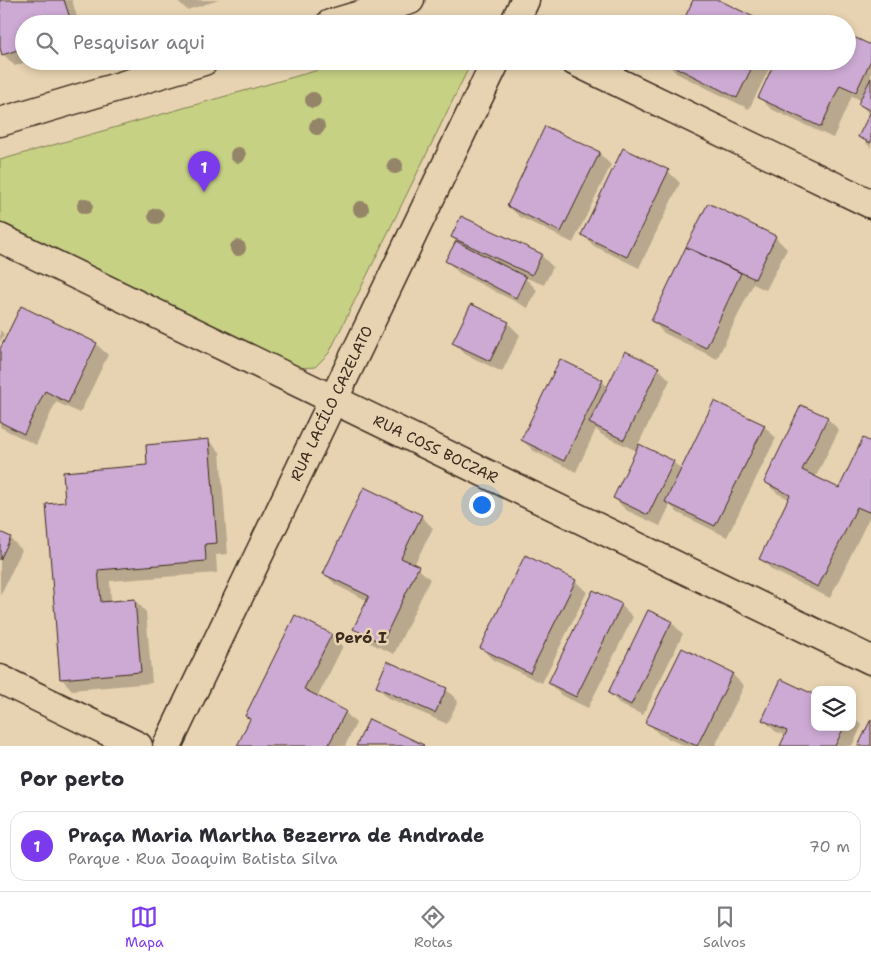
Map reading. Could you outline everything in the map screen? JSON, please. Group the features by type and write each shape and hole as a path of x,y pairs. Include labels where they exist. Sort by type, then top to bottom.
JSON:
{"street":[{"path":"360,15 410,0"},
{"path":"518,15 525,0"},
{"path":"0,122 174,70"},
{"name":"RUA LACÍLO CAZELATO","path":"167,746 492,70"},
{"path":"593,70 871,204"},
{"name":"RUA COSS BOCZAR","path":"0,238 871,660"},
{"path":"0,679 138,746"}],"green space":[{"path":"318,70 468,70 329,353 315,367 298,368 0,223 0,160"}],"building":[{"path":"0,0 64,0 69,15 15,15 15,51 2,55 0,48"},
{"path":"693,0 719,0 750,15 686,15"},
{"path":"856,38 871,45 871,60 856,92 840,85 821,127 758,98 771,70 856,70"},
{"path":"681,70 751,70 737,98"},
{"path":"871,78 871,111 858,104"},
{"path":"871,111 871,143 858,137"},
{"path":"545,126 600,152 561,232 507,206"},
{"path":"623,148 669,170 627,257 581,235"},
{"path":"708,203 776,236 755,279 686,247"},
{"path":"461,216 542,254 532,275 451,237"},
{"path":"456,241 526,277 516,298 445,261"},
{"path":"686,247 741,273 706,348 651,321"},
{"path":"471,304 509,322 490,361 452,343"},
{"path":"21,306 97,343 68,403 45,391 24,434 0,422 0,349"},
{"path":"625,351 659,367 624,440 589,423"},
{"path":"560,359 603,380 564,461 521,440"},
{"path":"714,401 765,425 715,526 665,502"},
{"path":"801,405 828,417 802,470 839,488 863,438 871,442 871,513 857,507 818,587 759,559 790,495 764,482"},
{"path":"209,439 217,543 205,544 206,561 98,570 101,602 135,599 141,672 60,679 46,504 65,502 63,472 147,465 146,445"},
{"path":"639,444 674,461 648,515 613,498"},
{"path":"364,487 422,515 401,558 419,566 382,643 353,629 369,596 323,574"},
{"path":"0,532 11,537 0,560"},
{"path":"525,555 576,580 530,673 480,648"},
{"path":"593,590 622,604 576,697 548,683"},
{"path":"648,610 672,621 631,705 608,693"},
{"path":"295,615 332,634 304,689 346,711 328,746 237,746 250,719 245,716"},
{"path":"682,648 733,673 697,746 645,723"},
{"path":"387,661 447,688 435,713 376,687"},
{"path":"781,679 811,693 811,731 842,731 835,746 780,746 787,731 762,720"},
{"path":"369,719 424,745 356,746"},
{"path":"871,719 871,746 858,746"}],"place":[{"name":"Praça Maria Martha Bezerra de Andrade","path":"204,192"}],"district":[{"name":"Peró I","path":"361,637"}]}
